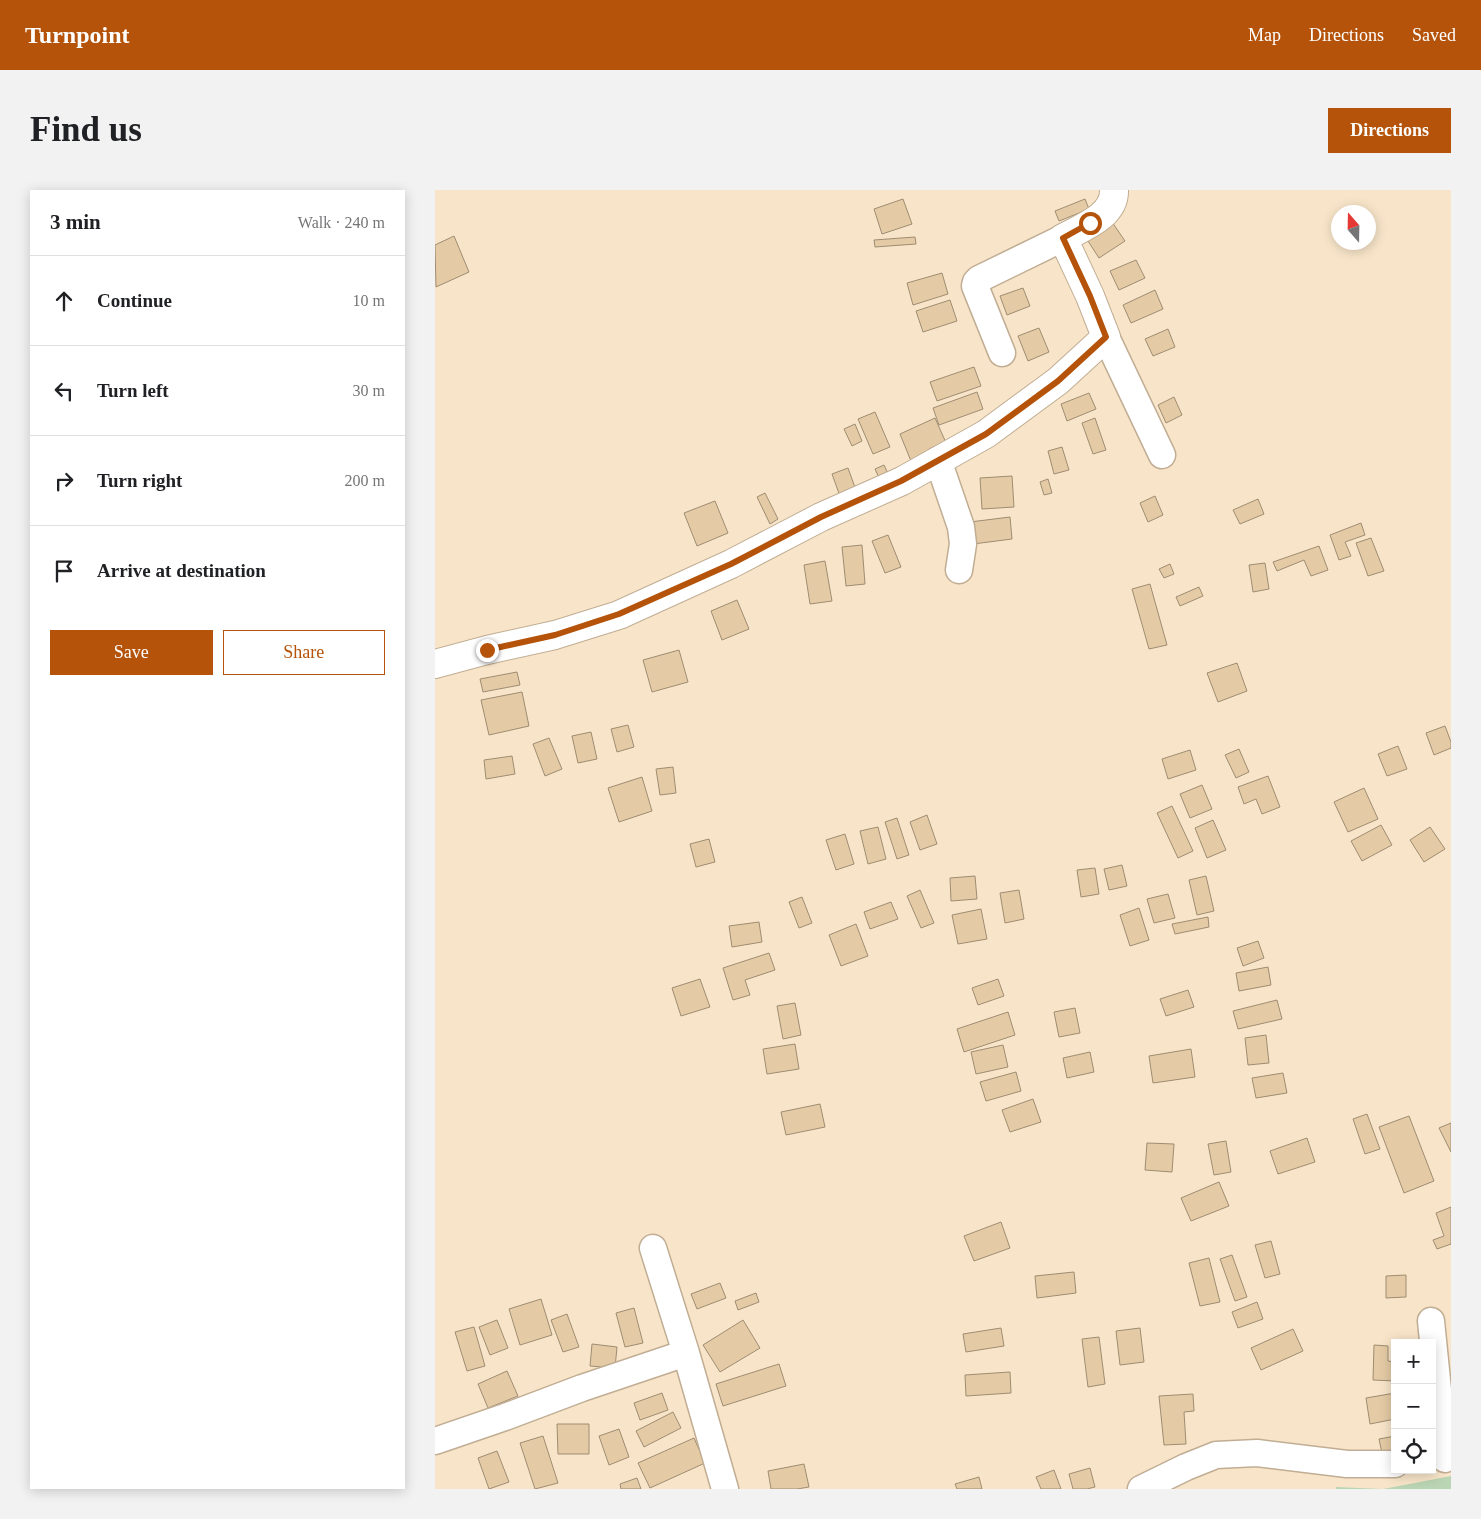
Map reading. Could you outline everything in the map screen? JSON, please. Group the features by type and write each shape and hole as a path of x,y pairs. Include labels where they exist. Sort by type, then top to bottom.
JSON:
{"street":[{"path":"1002,353 975,282 1090,223 1113,204 1114,190"},
{"path":"1063,238 1090,296 1106,337 1162,455"},
{"path":"435,664 555,635 619,614 731,564 821,517 901,481 986,434 1058,381 1106,337"},
{"path":"939,460 961,527 963,544 959,570"},
{"path":"653,1248 686,1353 725,1489"},
{"path":"1431,1321 1443,1459"},
{"path":"435,1441 686,1353"},
{"path":"1141,1489 1185,1467 1216,1455 1257,1454 1347,1464 1391,1464"}],"green space":[{"path":"1451,1476 1451,1489 1383,1489"},
{"path":"1336,1487 1383,1489 1336,1489"}],"building":[{"path":"903,199 912,224 882,234 874,209"},
{"path":"1085,199 1089,209 1059,221 1055,211"},
{"path":"1112,222 1125,241 1099,258 1086,238"},
{"path":"454,236 469,272 436,287 435,245"},
{"path":"915,237 916,244 875,247 874,240"},
{"path":"1136,260 1145,278 1119,290 1110,271"},
{"path":"942,273 948,294 913,305 907,283"},
{"path":"1023,288 1030,306 1007,315 1000,296"},
{"path":"1155,290 1163,309 1131,323 1123,305"},
{"path":"950,300 957,321 923,332 916,311"},
{"path":"1039,328 1049,352 1028,361 1018,336"},
{"path":"1168,329 1175,347 1153,356 1145,339"},
{"path":"974,367 981,386 937,401 930,382"},
{"path":"977,392 983,409 939,425 933,408"},
{"path":"1089,393 1096,409 1067,421 1061,404"},
{"path":"1174,397 1182,415 1166,423 1158,405"},
{"path":"875,412 890,447 873,454 858,419"},
{"path":"935,418 947,445 911,461 900,434"},
{"path":"1095,418 1106,450 1093,454 1082,423"},
{"path":"855,424 862,441 852,446 844,429"},
{"path":"1062,447 1069,470 1054,474 1048,451"},
{"path":"884,465 889,476 880,480 875,469"},
{"path":"848,468 857,493 841,499 832,474"},
{"path":"1012,476 1014,507 982,509 980,478"},
{"path":"1048,479 1052,493 1044,495 1040,482"},
{"path":"765,493 778,519 770,524 757,497"},
{"path":"1155,496 1163,515 1148,522 1140,503"},
{"path":"1258,499 1264,514 1240,524 1233,510"},
{"path":"715,501 728,533 697,546 684,513"},
{"path":"1010,517 1012,539 973,544 970,522"},
{"path":"1361,523 1365,535 1345,542 1351,556 1339,560 1330,535"},
{"path":"888,535 901,567 885,573 872,541"},
{"path":"1371,538 1384,571 1368,576 1356,543"},
{"path":"862,545 865,584 846,586 842,547"},
{"path":"1319,546 1328,570 1311,576 1304,560 1277,571 1273,562"},
{"path":"825,561 832,601 810,604 804,565"},
{"path":"1265,563 1269,589 1253,592 1249,565"},
{"path":"1170,564 1174,574 1164,578 1159,569"},
{"path":"1150,584 1167,645 1149,649 1132,589"},
{"path":"1199,587 1203,596 1180,606 1176,597"},
{"path":"737,600 749,629 722,640 711,611"},
{"path":"679,650 688,682 652,692 643,660"},
{"path":"1237,663 1247,691 1218,702 1207,673"},
{"path":"517,672 520,685 483,692 480,679"},
{"path":"522,692 529,726 489,735 481,700"},
{"path":"628,725 634,747 617,752 611,729"},
{"path":"1445,726 1451,742 1451,748 1434,755 1426,733"},
{"path":"591,732 597,759 578,763 572,736"},
{"path":"549,738 562,769 545,776 533,744"},
{"path":"1398,746 1407,769 1387,776 1378,754"},
{"path":"1239,749 1249,772 1236,778 1225,755"},
{"path":"1190,750 1196,770 1168,779 1162,759"},
{"path":"512,756 515,774 486,779 484,760"},
{"path":"673,767 676,793 660,795 656,769"},
{"path":"1268,776 1280,807 1262,814 1256,799 1244,804 1238,787"},
{"path":"642,777 652,811 619,822 608,788"},
{"path":"1202,785 1212,809 1190,818 1180,794"},
{"path":"1364,788 1378,819 1348,832 1334,802"},
{"path":"1172,806 1193,851 1178,858 1157,813"},
{"path":"927,815 937,844 920,850 910,822"},
{"path":"897,818 909,855 897,859 885,822"},
{"path":"1213,820 1226,850 1207,858 1195,828"},
{"path":"1381,825 1392,845 1362,861 1351,841"},
{"path":"878,827 886,859 868,864 860,831"},
{"path":"1430,827 1445,849 1424,862 1410,840"},
{"path":"845,834 854,864 836,870 826,840"},
{"path":"709,839 715,862 696,867 690,844"},
{"path":"1122,865 1127,886 1109,890 1104,869"},
{"path":"1095,868 1099,894 1081,897 1077,870"},
{"path":"975,876 977,899 951,901 950,878"},
{"path":"1206,876 1214,911 1197,915 1189,880"},
{"path":"920,890 934,923 921,928 907,896"},
{"path":"1019,890 1024,919 1005,923 1000,893"},
{"path":"1168,894 1175,918 1154,923 1147,899"},
{"path":"802,897 812,923 799,928 789,902"},
{"path":"891,902 898,919 870,929 864,912"},
{"path":"1139,908 1149,940 1130,946 1120,915"},
{"path":"981,909 987,939 958,944 952,915"},
{"path":"1208,917 1209,927 1175,934 1172,924"},
{"path":"759,922 762,942 732,947 729,926"},
{"path":"856,924 868,956 841,966 829,935"},
{"path":"1258,941 1264,958 1243,966 1237,948"},
{"path":"769,953 775,970 745,980 750,995 733,1000 723,968"},
{"path":"1268,967 1271,985 1239,991 1236,973"},
{"path":"700,979 710,1007 681,1016 672,988"},
{"path":"998,979 1004,996 978,1005 972,988"},
{"path":"1188,990 1194,1007 1166,1016 1160,999"},
{"path":"1277,1000 1282,1019 1238,1029 1233,1011"},
{"path":"795,1003 801,1035 783,1039 777,1006"},
{"path":"1075,1008 1080,1033 1059,1037 1054,1012"},
{"path":"1008,1012 1015,1035 964,1052 957,1029"},
{"path":"1266,1035 1269,1063 1248,1065 1245,1038"},
{"path":"795,1044 799,1069 767,1074 763,1049"},
{"path":"1003,1045 1008,1067 976,1074 971,1052"},
{"path":"1191,1049 1195,1077 1153,1083 1149,1056"},
{"path":"1090,1052 1094,1072 1067,1078 1063,1058"},
{"path":"1016,1072 1021,1091 986,1101 980,1082"},
{"path":"1283,1073 1287,1093 1256,1098 1252,1078"},
{"path":"1033,1099 1041,1122 1010,1132 1002,1110"},
{"path":"820,1104 825,1127 786,1135 781,1112"},
{"path":"1367,1114 1380,1149 1365,1154 1353,1119"},
{"path":"1409,1116 1434,1181 1404,1193 1379,1127"},
{"path":"1451,1123 1451,1152 1439,1128"},
{"path":"1307,1138 1315,1162 1278,1174 1270,1151"},
{"path":"1226,1141 1231,1172 1214,1175 1208,1144"},
{"path":"1147,1143 1174,1144 1172,1172 1145,1170"},
{"path":"1219,1182 1229,1206 1191,1221 1181,1198"},
{"path":"1451,1207 1451,1244 1437,1249 1433,1240 1444,1236 1436,1213"},
{"path":"1001,1222 1010,1248 974,1261 964,1236"},
{"path":"1271,1241 1280,1274 1265,1278 1255,1245"},
{"path":"1232,1255 1247,1297 1235,1301 1220,1259"},
{"path":"1209,1258 1220,1302 1200,1306 1189,1263"},
{"path":"1074,1272 1076,1293 1037,1298 1035,1276"},
{"path":"1406,1275 1406,1297 1386,1298 1386,1276"},
{"path":"720,1283 726,1298 697,1309 691,1294"},
{"path":"756,1293 759,1302 738,1310 735,1301"},
{"path":"541,1299 552,1335 520,1345 509,1309"},
{"path":"1257,1302 1263,1319 1238,1328 1232,1312"},
{"path":"634,1308 643,1343 625,1347 616,1313"},
{"path":"567,1314 579,1347 563,1352 551,1320"},
{"path":"497,1320 508,1348 490,1355 479,1327"},
{"path":"743,1320 760,1348 720,1372 703,1345"},
{"path":"474,1327 485,1366 467,1371 455,1332"},
{"path":"1001,1328 1004,1346 966,1352 963,1334"},
{"path":"1140,1328 1144,1362 1120,1365 1116,1331"},
{"path":"1293,1329 1303,1351 1261,1370 1251,1348"},
{"path":"1099,1337 1105,1384 1088,1387 1082,1339"},
{"path":"592,1344 617,1347 615,1368 590,1366"},
{"path":"1374,1345 1388,1346 1388,1361 1391,1361 1391,1381 1373,1380"},
{"path":"779,1364 786,1386 723,1406 716,1384"},
{"path":"507,1371 518,1396 488,1408 478,1384"},
{"path":"1010,1372 1011,1393 966,1396 965,1375"},
{"path":"662,1393 668,1410 640,1420 634,1403"},
{"path":"1193,1394 1194,1411 1184,1412 1186,1444 1164,1445 1159,1396"},
{"path":"1391,1394 1391,1420 1370,1424 1366,1398"},
{"path":"673,1412 681,1428 644,1447 636,1431"},
{"path":"557,1424 589,1424 589,1454 558,1454"},
{"path":"619,1429 629,1457 609,1465 599,1436"},
{"path":"543,1436 558,1483 535,1489 520,1443"},
{"path":"1391,1437 1391,1452 1382,1453 1379,1439"},
{"path":"694,1438 705,1463 650,1488 638,1463"},
{"path":"497,1451 509,1482 489,1489 478,1458"},
{"path":"804,1464 809,1487 771,1489 768,1471"},
{"path":"1090,1468 1095,1487 1073,1489 1069,1474"},
{"path":"1054,1470 1061,1489 1041,1489 1036,1477"},
{"path":"979,1477 982,1489 957,1489 955,1484"},
{"path":"637,1478 641,1489 621,1489 620,1484"}],"route":[{"path":"487,650 555,635 619,614 731,564 821,517 901,481 986,434 1058,381 1106,337 1090,296 1063,238 1090,223"}]}
